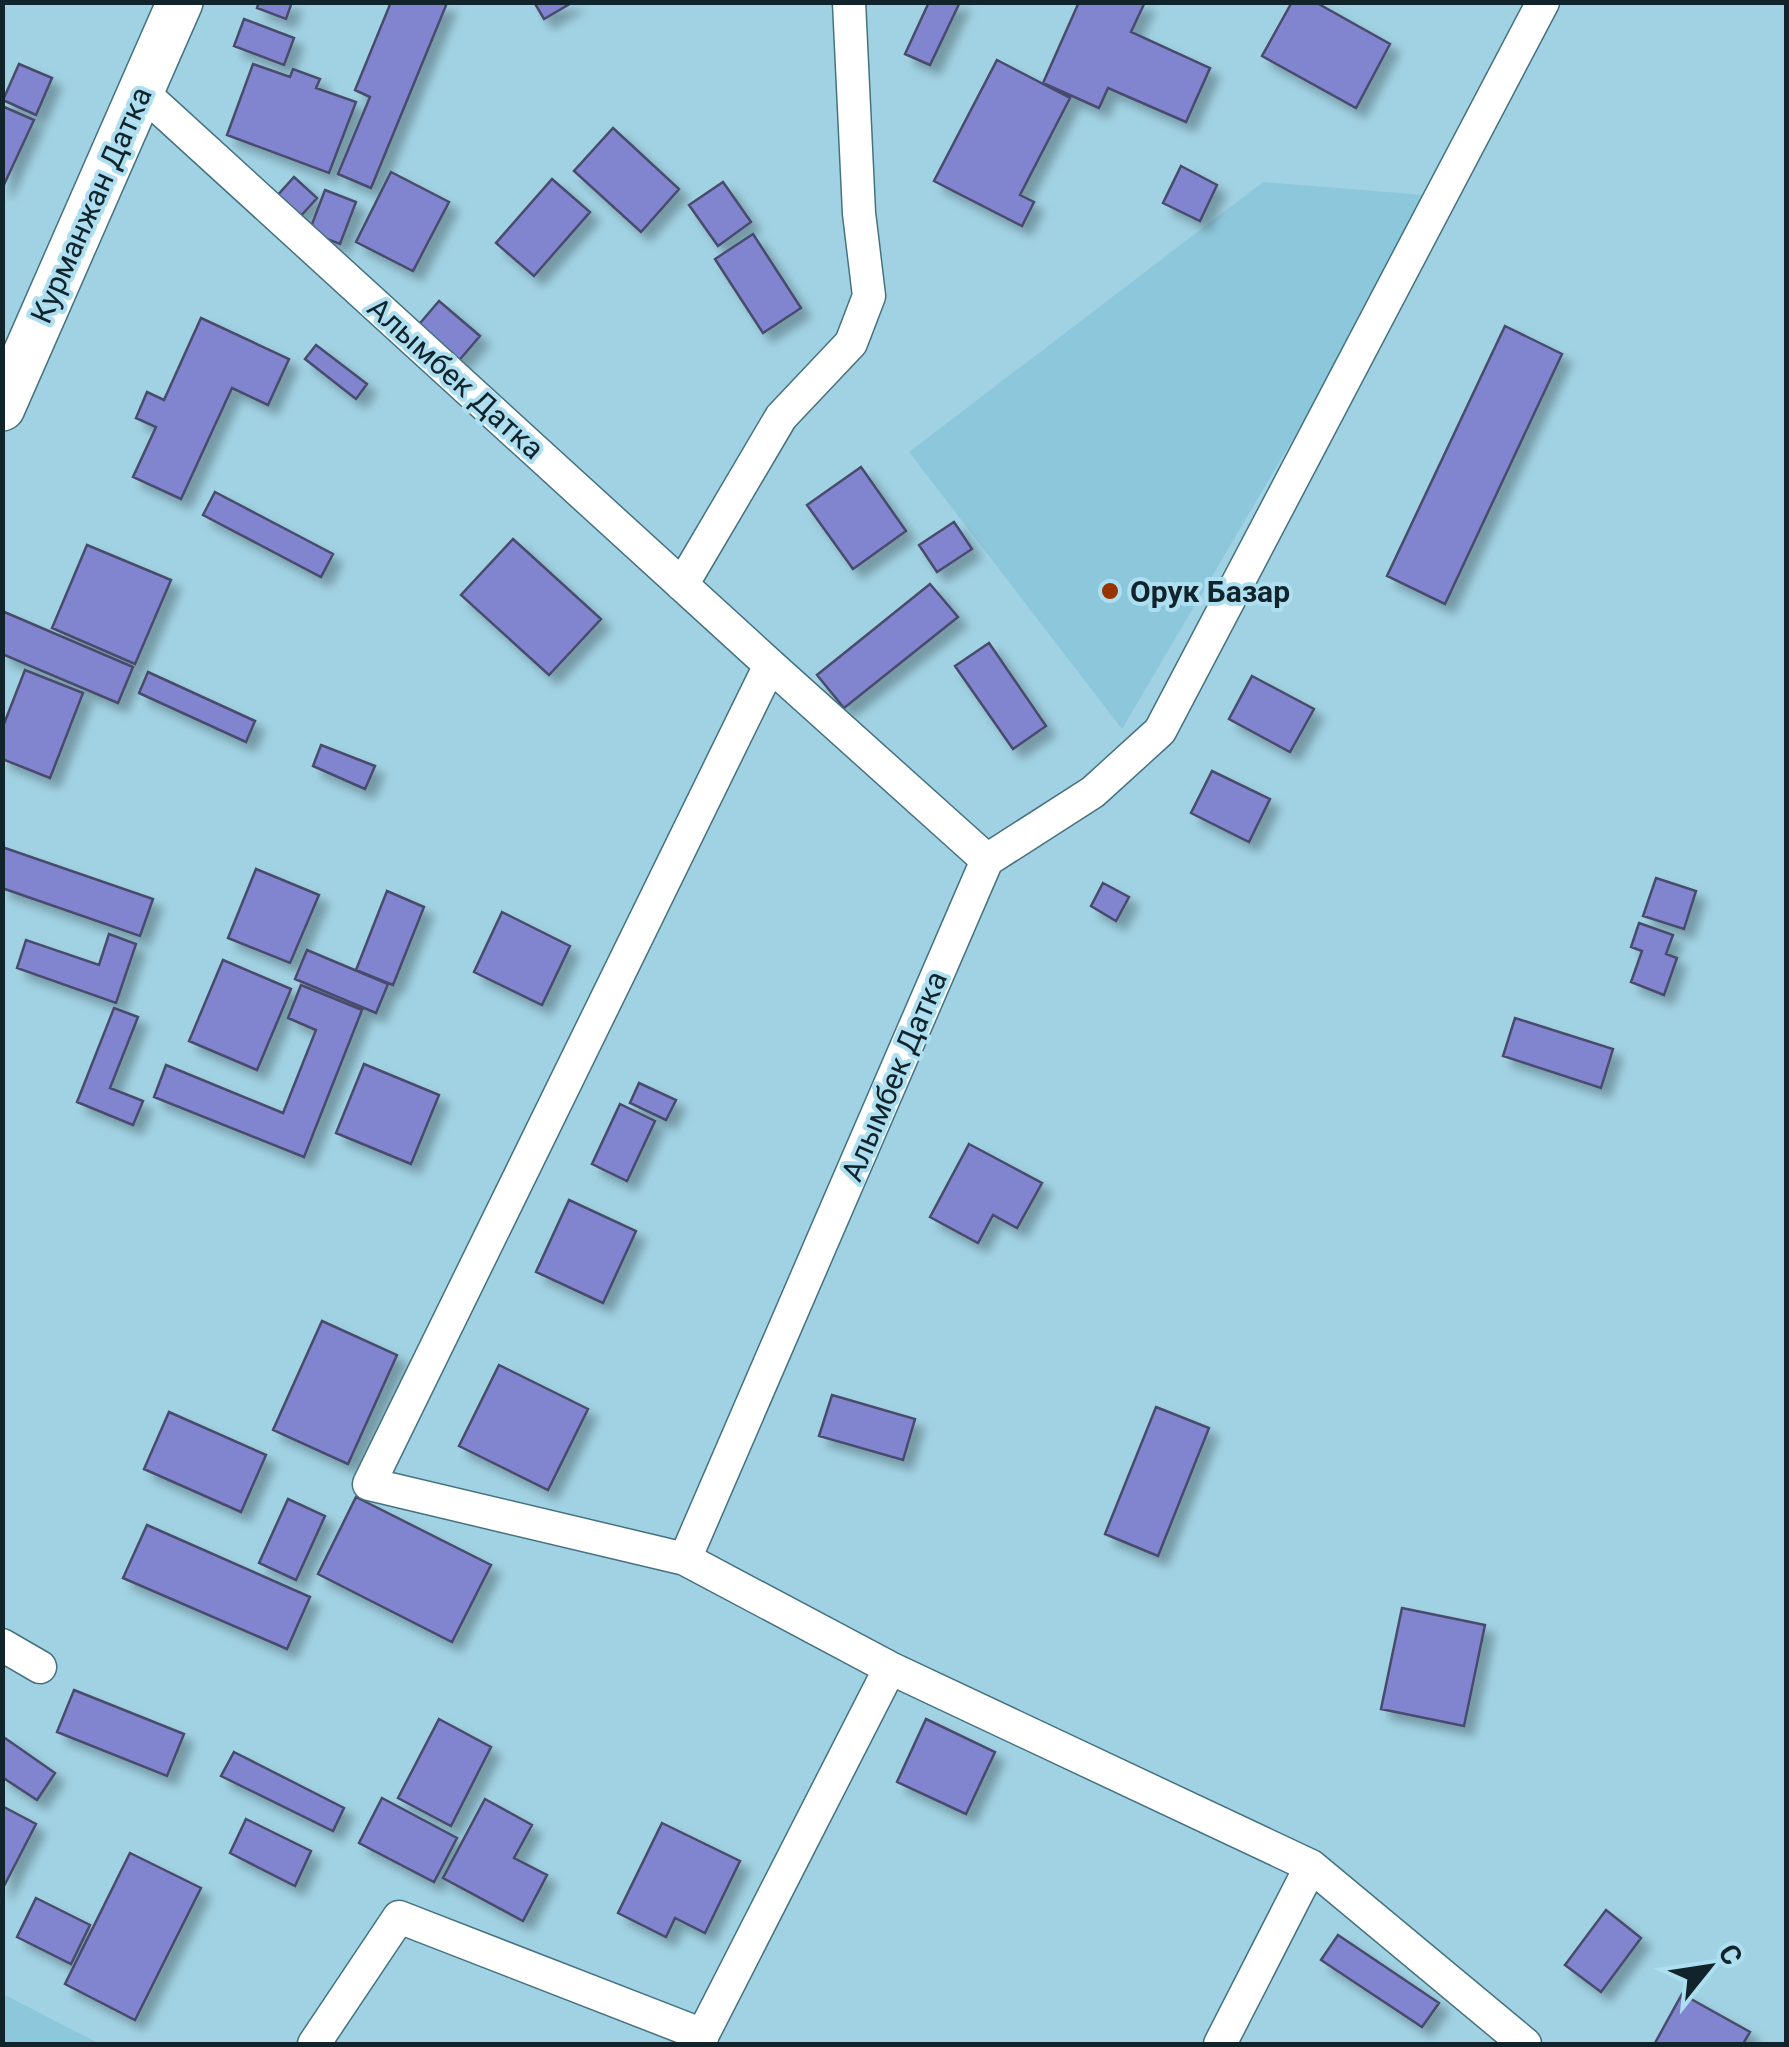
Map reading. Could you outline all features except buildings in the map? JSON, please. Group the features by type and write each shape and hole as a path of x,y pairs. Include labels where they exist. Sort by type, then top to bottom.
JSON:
{"street":[{"name":"Курманжан Датка","path":"2,408 180,2"},
{"path":"682,584 780,416 851,343 869,296 859,213 849,2"},
{"path":"987,860 1094,792 1160,730 1543,2"},
{"name":"Алымбек Датка","path":"141,91 987,860 684,1559"},
{"path":"770,665 369,1484 684,1559 890,1668 1311,1866 1525,2044"},
{"path":"2,1645 40,1667"},
{"path":"314,2044 398,1917 701,2040 890,1668"},
{"path":"1220,2044 1311,1866"}],"shaded area":[{"name":"Орук Базар","path":"1263,182 1436,196 1122,729 909,452"},
{"path":"3,1994 100,2044 3,2044"}],"place":[{"name":"Орук Базар","path":"1110,591"}]}
